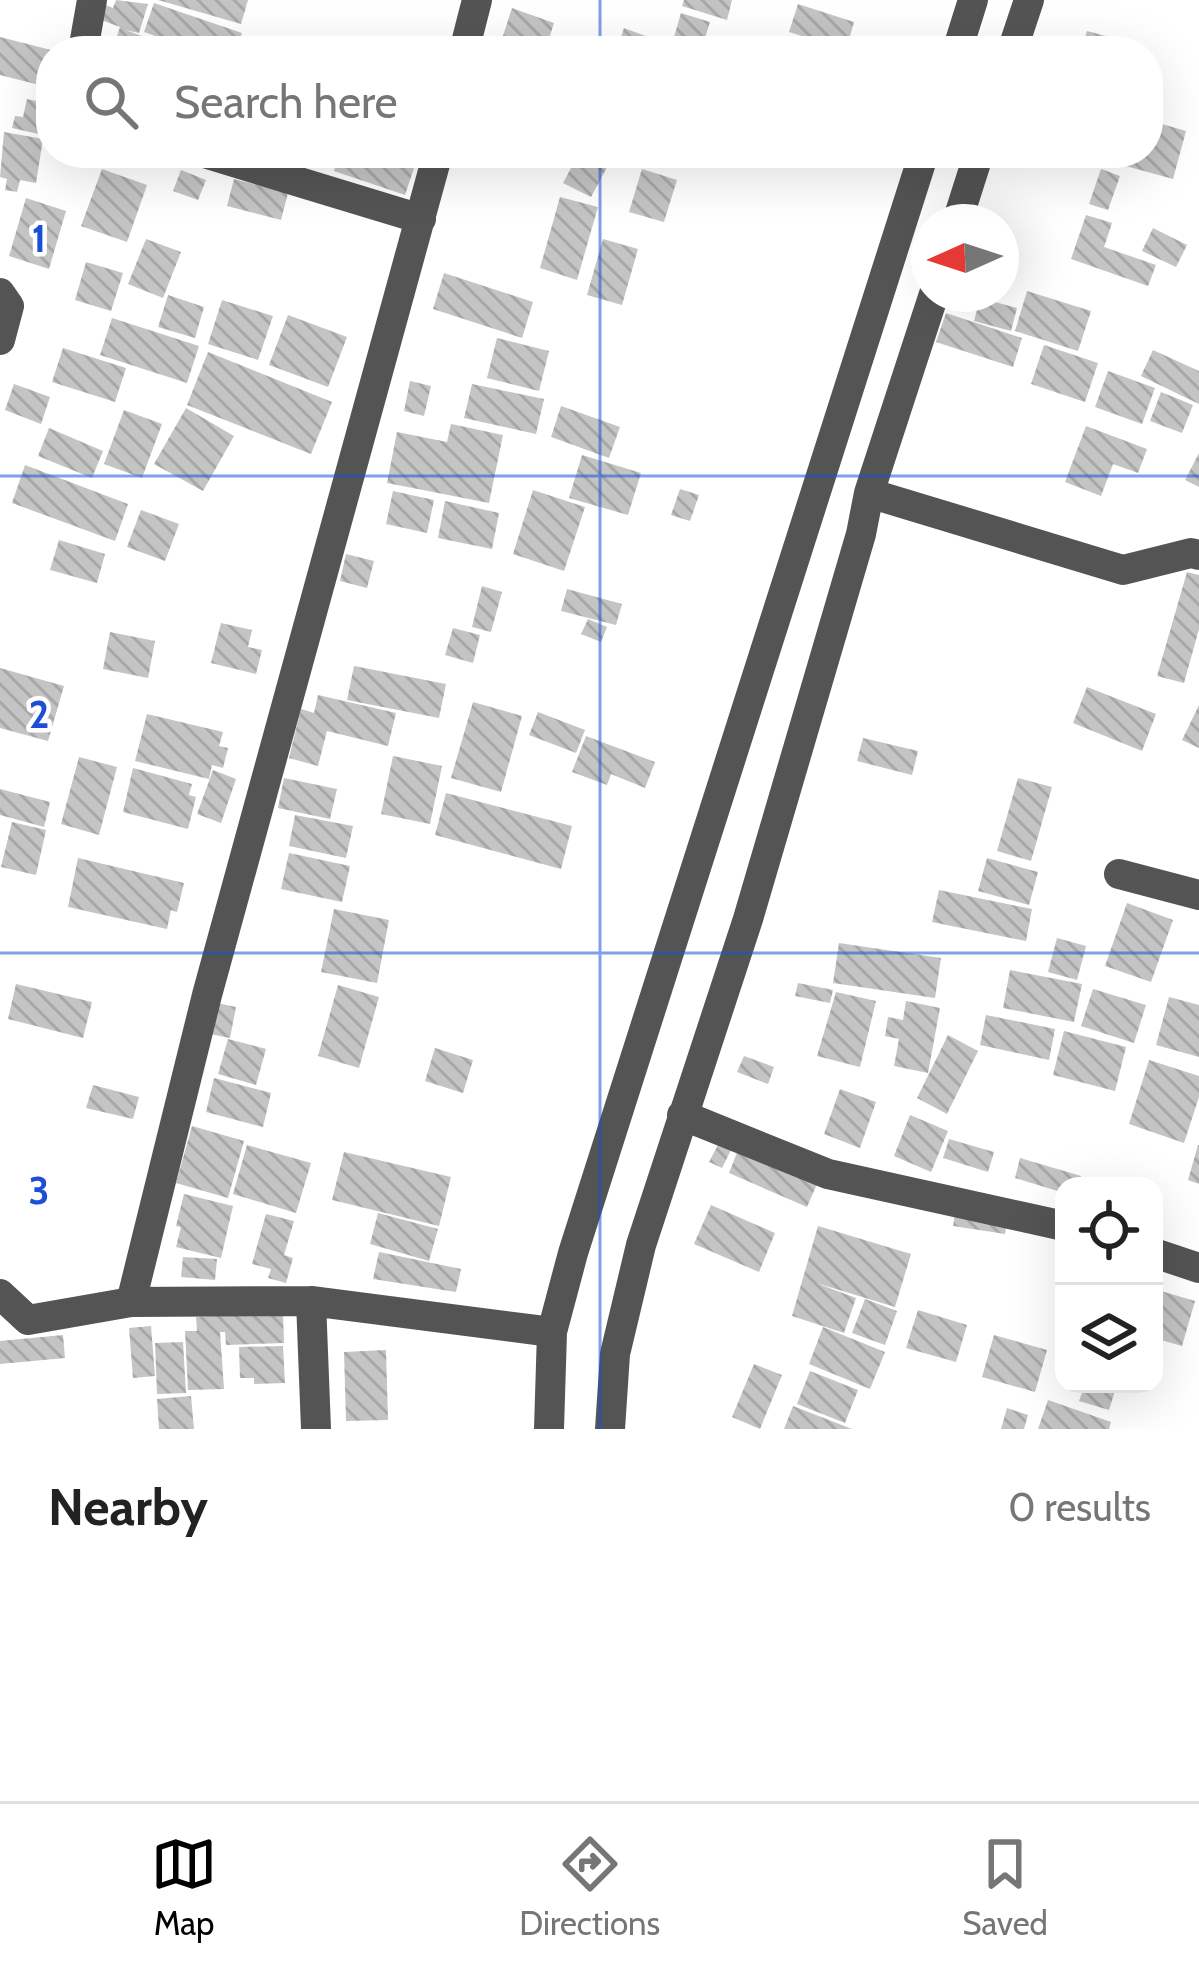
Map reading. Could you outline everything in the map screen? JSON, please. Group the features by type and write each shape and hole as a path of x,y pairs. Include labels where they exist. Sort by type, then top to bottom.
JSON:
{"street":[{"path":"85,36 92,0"},
{"path":"468,36 477,0"},
{"path":"962,36 973,0"},
{"path":"1017,36 1029,0"},
{"path":"254,168 421,219"},
{"path":"130,1302 207,995 434,168"},
{"path":"549,1429 552,1332 573,1253 919,168"},
{"path":"963,204 974,168"},
{"path":"0,293 9,306 0,340"},
{"path":"616,1426 616,1354 641,1245 748,919 869,493 928,312"},
{"path":"869,493 1123,570 1191,553 1199,556"},
{"path":"1119,874 1199,895"},
{"path":"682,1114 828,1174 1055,1224"},
{"path":"1163,1256 1199,1268"},
{"path":"0,1294 28,1320 130,1302 311,1301 552,1332"},
{"path":"311,1301 316,1429"}],"building":[{"path":"116,0 148,4 139,33 125,30 142,36 117,36 120,27 101,20 106,5 113,8"},
{"path":"158,0 248,0 241,24"},
{"path":"684,0 732,0 727,20 682,6"},
{"path":"154,3 242,33 156,36 144,32"},
{"path":"798,4 854,22 850,36 789,32"},
{"path":"512,8 554,23 550,36 503,36"},
{"path":"681,13 710,22 706,36 674,36"},
{"path":"624,28 645,36 621,36"},
{"path":"0,37 36,46 36,84 0,75"},
{"path":"27,99 36,101 36,133 12,128 15,116 23,117"},
{"path":"1163,124 1186,131 1173,179 1133,168 1163,168"},
{"path":"4,132 36,138 36,183 20,180 17,192 5,190 7,179 0,177"},
{"path":"335,168 414,168 405,195"},
{"path":"571,168 607,168 591,197 563,183"},
{"path":"102,169 147,185 127,242 81,226"},
{"path":"642,169 677,180 664,222 629,212"},
{"path":"1101,169 1120,176 1108,210 1089,204"},
{"path":"181,170 206,180 198,200 173,191"},
{"path":"234,179 288,193 281,220 227,206"},
{"path":"560,197 598,207 577,280 540,268"},
{"path":"26,198 66,211 49,269 9,256"},
{"path":"1086,215 1112,223 1104,247 1156,265 1148,286 1071,259"},
{"path":"1153,228 1187,245 1176,267 1142,251"},
{"path":"146,239 181,252 163,298 128,284"},
{"path":"603,239 638,249 622,305 587,295"},
{"path":"86,262 123,273 111,311 75,300"},
{"path":"444,273 533,302 522,338 433,309"},
{"path":"1027,291 1091,311 1078,351 1015,331"},
{"path":"168,295 204,307 195,338 158,327"},
{"path":"222,300 273,316 258,360 208,344"},
{"path":"976,312 1016,312 1011,331 974,321"},
{"path":"946,313 1022,338 1013,367 936,342"},
{"path":"288,315 347,337 328,387 269,365"},
{"path":"112,318 199,346 187,383 100,355"},
{"path":"497,338 549,351 539,391 487,378"},
{"path":"1044,345 1098,363 1085,402 1031,384"},
{"path":"63,348 126,368 115,402 52,382"},
{"path":"1153,350 1199,371 1199,404 1141,376"},
{"path":"208,352 332,402 311,454 187,405"},
{"path":"1108,371 1155,388 1142,424 1095,407"},
{"path":"410,381 431,386 424,416 404,411"},
{"path":"14,384 50,397 41,424 5,410"},
{"path":"472,384 544,399 536,434 464,418"},
{"path":"1161,392 1193,405 1182,433 1150,421"},
{"path":"561,406 620,427 609,458 551,437"},
{"path":"186,408 234,436 203,491 154,464"},
{"path":"124,410 162,424 142,478 104,464"},
{"path":"451,424 503,435 489,503 387,483 397,432 447,442"},
{"path":"1086,426 1147,449 1138,473 1113,464 1101,496 1065,482"},
{"path":"49,428 103,451 92,478 38,456"},
{"path":"1199,453 1199,487 1185,480"},
{"path":"582,455 641,473 628,515 569,498"},
{"path":"25,465 128,504 115,541 12,503"},
{"path":"680,489 699,495 690,521 671,515"},
{"path":"533,490 585,507 564,571 513,554"},
{"path":"393,491 434,500 427,533 386,524"},
{"path":"445,501 499,513 492,549 438,538"},
{"path":"141,510 179,524 165,561 127,547"},
{"path":"59,540 105,554 97,583 50,570"},
{"path":"346,554 374,561 367,588 340,581"},
{"path":"1187,572 1199,575 1199,629 1184,683 1157,676"},
{"path":"482,586 502,592 491,632 472,627"},
{"path":"567,589 622,604 616,625 561,611"},
{"path":"588,619 607,627 601,642 581,634"},
{"path":"221,623 252,630 248,647 262,650 256,674 211,663"},
{"path":"453,628 480,635 473,663 445,655"},
{"path":"110,632 155,641 148,678 103,669"},
{"path":"354,666 446,684 439,718 347,700"},
{"path":"0,668 64,686 48,741 0,728"},
{"path":"1087,687 1156,714 1142,751 1073,723"},
{"path":"318,695 396,713 388,746 327,731 318,766 289,758 301,709 314,713"},
{"path":"473,702 522,716 501,792 451,778"},
{"path":"1199,705 1199,748 1182,740"},
{"path":"538,712 585,730 576,753 529,735"},
{"path":"147,714 223,732 219,746 228,748 223,768 212,765 209,779 135,761"},
{"path":"586,736 655,762 645,788 611,774 607,785 572,772"},
{"path":"863,738 918,751 912,775 857,761"},
{"path":"393,756 442,766 430,824 381,814"},
{"path":"79,757 117,767 99,835 61,824"},
{"path":"133,768 192,784 189,795 196,797 188,829 123,812"},
{"path":"213,770 236,779 221,823 197,814"},
{"path":"284,778 337,789 330,819 278,808"},
{"path":"1018,778 1052,787 1031,861 997,851"},
{"path":"0,789 50,802 44,827 0,815"},
{"path":"446,793 572,826 561,869 435,835"},
{"path":"295,815 353,826 346,858 289,846"},
{"path":"12,822 46,830 36,875 1,867"},
{"path":"289,853 350,866 342,902 281,889"},
{"path":"78,858 184,883 167,929 68,907"},
{"path":"987,858 1038,872 1029,905 978,891"},
{"path":"939,890 1032,909 1026,941 932,922"},
{"path":"1127,903 1173,920 1151,982 1105,966"},
{"path":"334,909 389,920 377,983 321,972"},
{"path":"1057,938 1086,946 1077,980 1048,972"},
{"path":"839,943 941,958 935,998 833,983"},
{"path":"1010,970 1082,984 1074,1022 1003,1008"},
{"path":"798,983 833,990 830,1003 795,996"},
{"path":"16,984 92,1002 83,1038 8,1019"},
{"path":"338,985 379,997 359,1068 318,1056"},
{"path":"1093,989 1146,1005 1134,1043 1081,1026"},
{"path":"836,992 876,1001 860,1067 817,1056"},
{"path":"1169,997 1199,1005 1199,1057 1156,1045"},
{"path":"906,1001 940,1008 928,1073 894,1066 899,1039 885,1036 888,1017 903,1020"},
{"path":"212,1002 236,1007 230,1038 205,1033"},
{"path":"986,1015 1055,1029 1049,1060 980,1045"},
{"path":"1064,1031 1126,1047 1115,1091 1053,1075"},
{"path":"948,1035 978,1051 947,1114 917,1098"},
{"path":"228,1039 266,1049 256,1085 218,1074"},
{"path":"435,1048 473,1060 463,1093 425,1081"},
{"path":"744,1056 774,1067 768,1084 737,1072"},
{"path":"1149,1060 1199,1076 1199,1097 1184,1143 1129,1124"},
{"path":"214,1078 271,1093 263,1127 206,1112"},
{"path":"93,1085 139,1097 133,1119 86,1108"},
{"path":"840,1089 876,1102 860,1148 824,1134"},
{"path":"910,1115 948,1131 931,1172 894,1156"},
{"path":"192,1126 244,1141 228,1198 176,1183"},
{"path":"949,1139 994,1152 988,1172 943,1158"},
{"path":"719,1143 731,1150 722,1168 709,1162"},
{"path":"247,1145 311,1163 296,1213 233,1194"},
{"path":"1199,1145 1199,1184 1188,1180"},
{"path":"738,1150 817,1184 807,1207 729,1173"},
{"path":"344,1152 451,1177 439,1226 332,1200"},
{"path":"1020,1158 1081,1176 1055,1177 1055,1190 1015,1178"},
{"path":"184,1194 233,1206 221,1258 176,1247"},
{"path":"711,1205 775,1233 759,1272 694,1244"},
{"path":"956,1207 1008,1216 1005,1234 953,1226"},
{"path":"378,1213 438,1229 429,1261 370,1244"},
{"path":"266,1214 294,1221 284,1255 293,1258 286,1283 268,1278 271,1269 252,1264"},
{"path":"818,1226 911,1254 895,1307 816,1283 856,1298 844,1333 792,1316"},
{"path":"379,1252 461,1269 456,1292 373,1279"},
{"path":"183,1257 217,1259 215,1280 181,1277"},
{"path":"1163,1292 1195,1301 1182,1346 1163,1341"},
{"path":"865,1299 897,1311 885,1345 852,1333"},
{"path":"918,1310 967,1325 956,1362 906,1348"},
{"path":"283,1313 284,1343 226,1345 225,1332 220,1332 224,1389 188,1390 185,1331 197,1331 196,1317"},
{"path":"151,1326 155,1376 133,1378 129,1328"},
{"path":"823,1327 885,1352 870,1389 809,1364"},
{"path":"63,1335 65,1358 0,1364 0,1341"},
{"path":"994,1335 1047,1350 1035,1392 982,1377"},
{"path":"183,1342 186,1393 157,1394 155,1343"},
{"path":"283,1346 285,1383 254,1384 254,1378 240,1378 239,1347"},
{"path":"386,1350 388,1420 346,1421 344,1352"},
{"path":"754,1364 782,1375 760,1429 732,1417"},
{"path":"810,1371 858,1390 845,1423 797,1404"},
{"path":"1082,1393 1114,1393 1109,1410 1079,1401"},
{"path":"191,1396 194,1429 159,1429 157,1399"},
{"path":"1048,1400 1111,1422 1109,1429 1038,1429"},
{"path":"793,1406 852,1429 784,1429"},
{"path":"1007,1408 1028,1415 1024,1429 1001,1429"}]}
